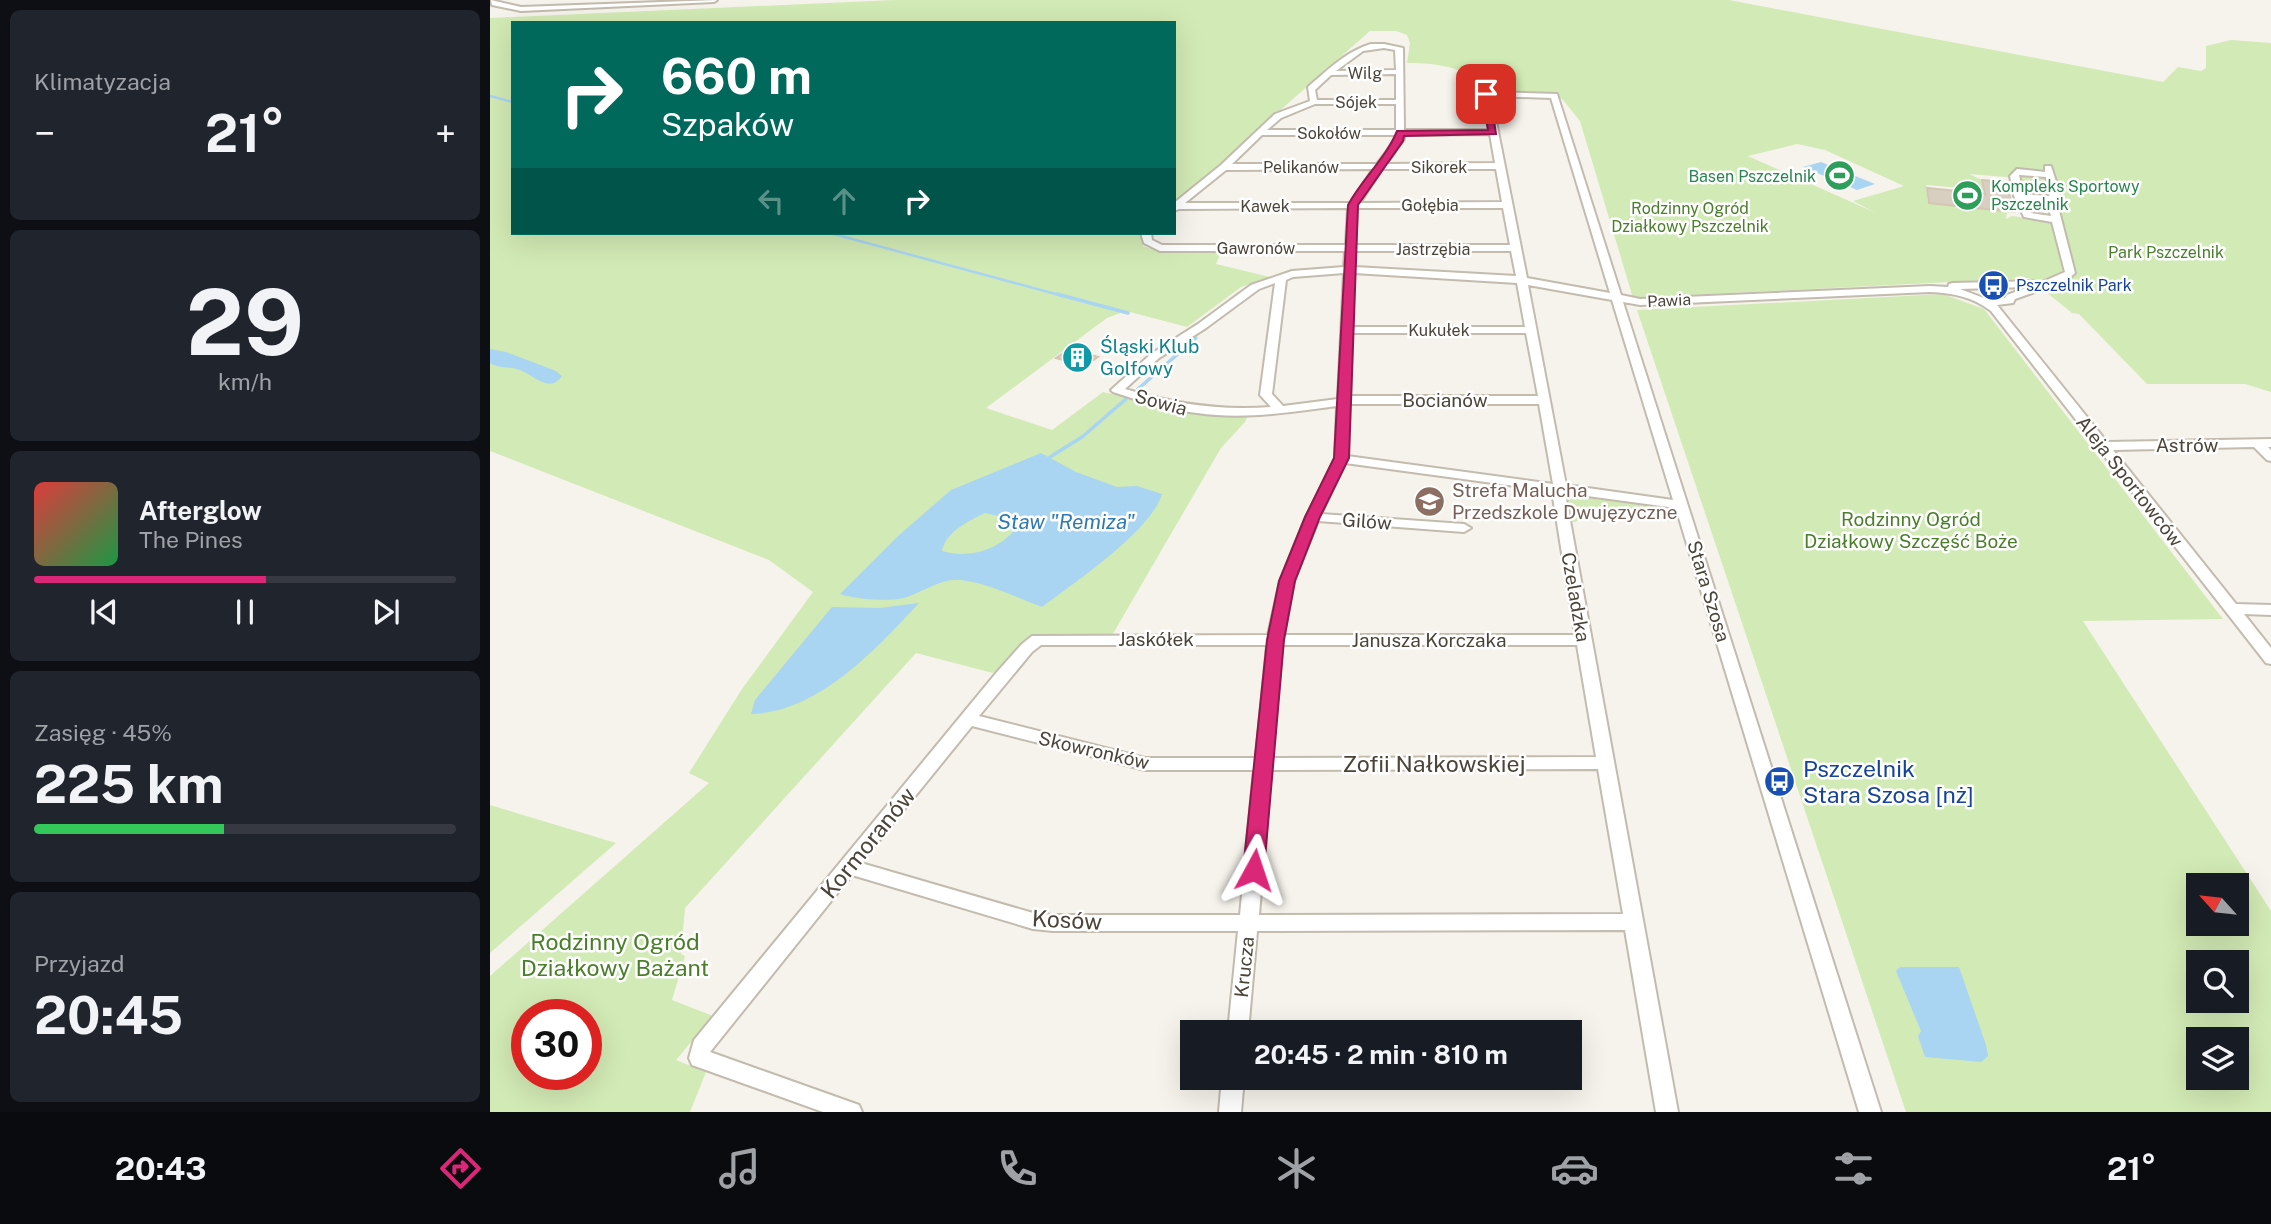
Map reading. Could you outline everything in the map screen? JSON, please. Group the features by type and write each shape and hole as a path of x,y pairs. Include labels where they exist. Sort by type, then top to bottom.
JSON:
{"street":[{"path":"494,0 494,4 500,7 521,9 714,0"},
{"path":"500,7 537,0"},
{"path":"611,5 630,0"},
{"path":"1176,207 1224,167 1278,116 1314,102 1311,89 1362,46 1382,44 1399,48 1398,141 1353,205"},
{"name":"Wilg","path":"1331,73 1400,72"},
{"name":"Czeladzka","path":"1483,89 1545,400 1583,640 1667,1112"},
{"name":"Stara Szosa","path":"1483,89 1554,96 1870,1112"},
{"name":"Sójek","path":"1314,102 1399,102"},
{"name":"Sokołów","path":"1258,134 1493,132"},
{"name":"Sikorek","path":"1378,167 1499,166"},
{"name":"Pelikanów","path":"1224,167 1378,167"},
{"path":"2051,199 2055,194 2049,172 2017,172 2014,176 2027,215 2056,220"},
{"path":"2019,196 2051,199"},
{"path":"1978,285 1975,290 1984,301 2009,301 2011,297 2062,279 2070,273 2051,199"},
{"name":"Gołębia","path":"1353,205 1507,205"},
{"name":"Kawek","path":"1176,207 1353,205"},
{"name":"Krucza","path":"1239,1020 1275,640 1287,581 1312,517 1341,458 1353,205"},
{"name":"Gawronów","path":"1146,235 1147,241 1160,248 1351,248"},
{"name":"Jastrzębia","path":"1351,248 1516,248"},
{"name":"Pawia","path":"1349,270 1522,281 1640,302 1930,289 1955,291 1984,301"},
{"name":"Sowia","path":"1344,401 1280,410 1200,412 1117,390 1155,356 1255,287 1292,274 1349,270"},
{"path":"1280,410 1266,395 1281,279"},
{"path":"1930,289 2043,284"},
{"path":"1993,285 2007,290 2011,297"},
{"name":"Aleja Sportowców","path":"1984,301 2103,446 2271,659"},
{"name":"Kukułek","path":"1347,330 1531,330"},
{"name":"Bocianów","path":"1344,401 1545,400"},
{"path":"2265,444 2271,457"},
{"name":"Astrów","path":"2103,446 2265,444"},
{"path":"1341,458 1682,505"},
{"name":"Gilów","path":"1312,517 1464,528"},
{"path":"2232,609 2271,610"},
{"name":"Jaskółek","path":"1037,640 1275,640"},
{"name":"Kormoranów","path":"851,1112 699,1058 701,1047 968,719 1027,648 1037,640"},
{"name":"Janusza Korczaka","path":"1275,640 1583,640"},
{"name":"Skowronków","path":"968,719 1145,764 1263,765"},
{"name":"Zofii Nałkowskiej","path":"1263,765 1606,763"},
{"name":"Kosów","path":"849,867 1033,921 1634,922"},
{"path":"1230,1112 1232,1090"}],"green space":[{"path":"894,0 1729,0 2163,82 2178,67 2201,71 2206,68 2206,46 2231,40 2271,43 2271,392 2245,384 2147,384 2079,314 2072,313 2029,278 1633,298 1580,121 1563,100 1553,93 1491,93 1473,77 1453,68 1407,63 1410,43 1407,35 1396,31 1370,31 1176,202 1176,21 511,21 511,235 1142,235 1143,246 1161,252 1221,252 1216,264 1270,277 1241,287 1187,327 1126,311 1107,318 986,408 1052,430 1103,392 1196,414 1248,415 1245,422 1221,448 1111,637 1034,636 993,673 916,653 685,908 681,954 685,956 672,1000 713,1016 676,1060 706,1072 690,1112 490,1112 490,976 709,783 689,773 742,689 813,592 769,560 490,451 490,18","holes":["1797,144 1825,150 1904,186 1853,201 1876,213 1748,156","1969,174 2017,178 2022,193 2041,196 2040,181 2056,182 2062,223 2012,216 2006,219 2007,212 1928,203 1926,185 1985,190 1982,180"]},
{"name":"Rodzinny Ogród Działkowy Szczęść Boże","path":"1943,294 1984,309 2223,619 2083,621 2246,873 2186,873 2186,936 2249,936 2249,877 2271,911 2271,1112 1906,1112 1637,310"},
{"path":"1571,493 1654,505 1663,508 1672,521 1642,520 1639,511 1595,512 1570,522 1566,496"},
{"path":"490,805 616,843 490,953"}],"water":[{"name":"Basen Pszczelnik","path":"1821,162 1875,184 1857,190 1803,167"},
{"path":"490,349 506,352 556,371 562,376 557,381 546,383 523,371 493,365 490,363"},
{"name":"Staw \"Remiza\"","path":"1041,453 1076,472 1117,487 1137,486 1162,494 1155,508 1128,540 1042,607 991,587 960,580 946,581 911,596 890,600 840,594 897,537 951,490","holes":["985,513 1011,519 1016,528 992,547 962,554 942,551 953,532"]},
{"path":"919,603 864,658 822,690 776,711 751,714 755,700 832,607 879,608"},
{"path":"1900,967 1959,967 1988,1056 1981,1062 1925,1057 1918,1036 1921,1031 1896,971"}],"building":[{"name":"Kompleks Sportowy Pszczelnik","path":"1982,180 2006,182 2014,212 1929,203 1927,188 1985,194"},
{"name":"Śląski Klub Golfowy","path":"1069,349 1098,357 1085,366 1056,358"}],"waterway":[{"path":"490,96 511,101"},
{"path":"837,235 1063,296"},
{"path":"1057,294 1128,313"},
{"path":"1138,389 1196,338"},
{"path":"1050,457 1082,437 1126,399"}],"place":[{"name":"Basen Pszczelnik","path":"1839,176"},
{"name":"Kompleks Sportowy Pszczelnik","path":"1968,195"},
{"name":"Pszczelnik Park","path":"1993,285"},
{"name":"Śląski Klub Golfowy","path":"1077,357"},
{"name":"Strefa Malucha Przedszkole Dwujęzyczne","path":"1429,501"},
{"name":"Pszczelnik Stara Szosa [nż]","path":"1780,782"}],"route":[{"path":"1254,870 1275,640 1287,581 1312,517 1341,458 1353,205 1398,141 1400,133 1493,132 1486,94"}],"park label":[{"name":"Rodzinny Ogród Działkowy Pszczelnik","path":"1690,217"},
{"name":"Park Pszczelnik","path":"2166,252"},
{"name":"Rodzinny Ogród Działkowy Bażant","path":"615,955"}]}
